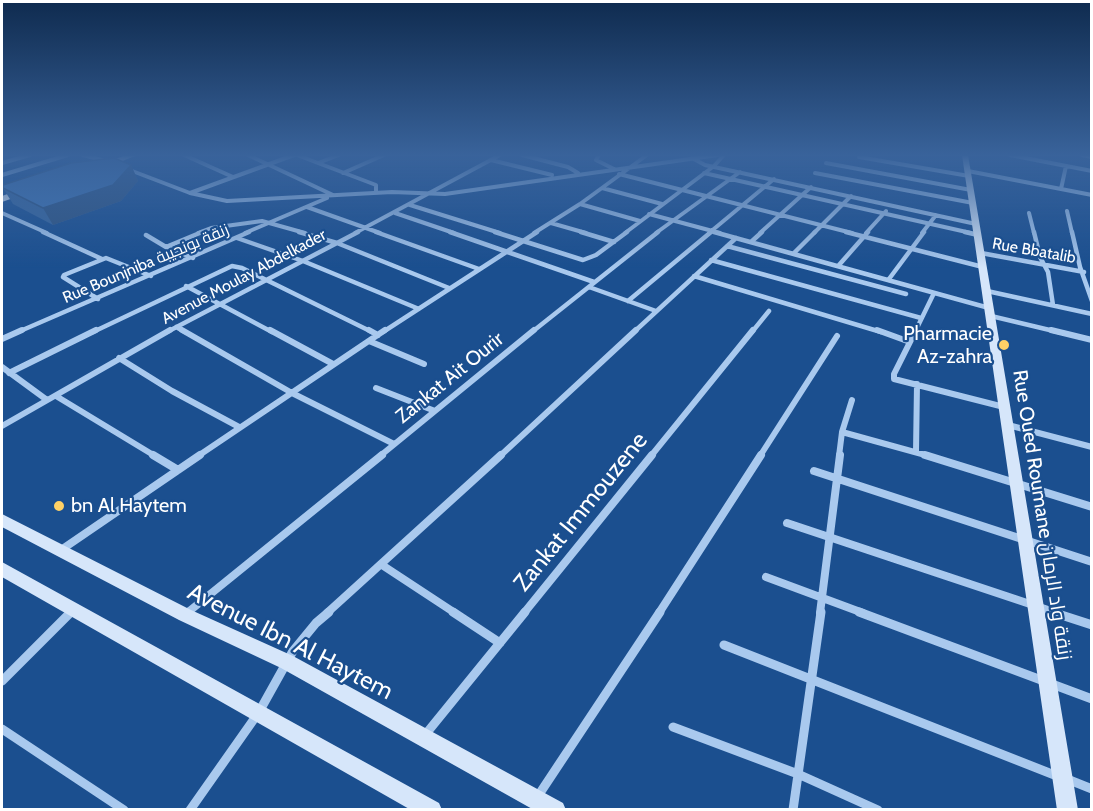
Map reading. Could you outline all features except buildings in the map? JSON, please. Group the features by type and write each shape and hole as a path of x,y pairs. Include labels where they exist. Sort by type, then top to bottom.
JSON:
{"street":[{"path":"190,193 222,201 380,193"},
{"path":"327,193 333,196"},
{"path":"411,193 429,195 443,193"},
{"name":"Avenue Moulay Abdelkader","path":"2,426 176,327 433,193"},
{"path":"60,551 333,364 595,193"},
{"path":"620,193 662,204"},
{"path":"410,205 580,260 596,255 676,193"},
{"name":"Rue Bbatalib","path":"689,193 913,249 982,260 1092,269"},
{"name":"Zankat Ait Ourir","path":"185,615 592,285 713,193"},
{"path":"628,301 757,193"},
{"path":"792,193 928,225 977,230"},
{"path":"751,242 804,193"},
{"path":"837,193 936,215 977,230"},
{"name":"Rue Oued Roumane زنقة واد الرمان","path":"971,193 1068,810"},
{"name":"Rue Bounjniba زنقة بونجيبة","path":"2,339 333,196"},
{"path":"794,253 851,196"},
{"path":"580,204 640,221"},
{"path":"839,266 890,205"},
{"path":"307,207 368,227 479,269"},
{"path":"1067,211 1092,301"},
{"path":"2,213 102,259"},
{"path":"395,213 508,251 628,301 656,310"},
{"path":"1029,213 1050,278 1053,305"},
{"path":"650,214 889,279 990,312 1092,340"},
{"path":"889,279 936,215"},
{"path":"166,247 212,228 262,221 272,222 337,243 449,288"},
{"path":"551,223 614,242"},
{"path":"146,235 166,247 193,258"},
{"path":"237,238 303,261 419,309"},
{"path":"190,810 259,712 299,642 316,623 382,565 736,238"},
{"path":"727,246 906,294"},
{"path":"98,299 63,277 102,259 110,259 151,276"},
{"path":"711,260 921,318"},
{"path":"9,373 186,286 232,266 242,268 378,335"},
{"path":"694,276 850,321 910,342"},
{"path":"186,286 333,364"},
{"path":"987,291 1092,314"},
{"path":"934,293 893,376 899,381 1005,407"},
{"name":"Zankat Immouzene","path":"423,737 769,311"},
{"path":"176,327 292,393 394,444"},
{"path":"536,799 698,554 837,336"},
{"path":"369,341 424,364"},
{"path":"119,358 172,391 239,427"},
{"path":"2,367 47,400"},
{"path":"916,452 917,384"},
{"path":"376,388 435,411"},
{"path":"56,396 178,470"},
{"path":"793,810 831,538 842,432 852,400"},
{"path":"1008,425 1092,447"},
{"path":"842,432 916,452 1092,507"},
{"path":"814,471 1092,562"},
{"name":"Avenue Ibn Al Haytem","path":"2,520 185,615 288,662 556,810"},
{"path":"787,523 1092,625"},
{"path":"382,565 500,642"},
{"path":"2,569 432,810"},
{"path":"766,577 1092,699"},
{"path":"2,681 74,610"},
{"path":"724,645 1092,789"},
{"path":"673,727 798,774 878,810"},
{"path":"2,729 124,810"}],"place":[{"name":"Pharmacie Az-zahra","path":"1004,345"},
{"name":"bn Al Haytem","path":"59,506"}]}
